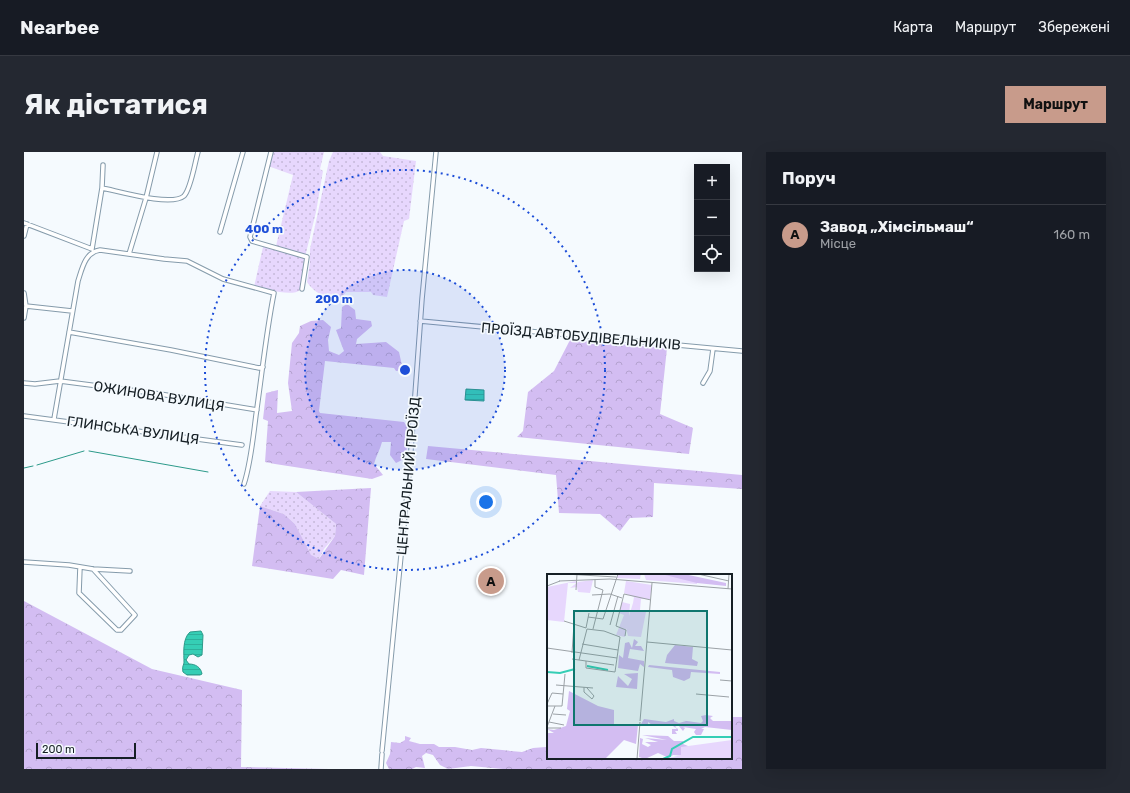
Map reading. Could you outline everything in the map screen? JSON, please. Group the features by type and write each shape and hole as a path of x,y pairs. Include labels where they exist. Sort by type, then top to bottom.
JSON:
{"street":[{"path":"129,254 146,198 157,152"},
{"path":"102,188 146,198 168,200 178,199 184,196 188,189 198,152"},
{"path":"220,232 243,152"},
{"path":"270,152 250,237 252,241 302,254 307,257 302,290"},
{"name":"ЦЕНТРАЛЬНИЙ ПРОЇЗД","path":"381,769 410,462 420,321 436,152"},
{"path":"54,419 78,281 86,259 92,250 102,188 103,165"},
{"path":"24,236 25,224 92,250 164,260 187,261 223,279 274,293 267,329 264,367 252,446 244,484"},
{"path":"24,293 26,306 24,318"},
{"path":"26,306 72,311"},
{"name":"ПРОЇЗД АВТОБУДІВЕЛЬНИКІВ","path":"420,321 742,351"},
{"path":"69,332 171,350 251,367 264,367"},
{"path":"703,383 710,371 713,349"},
{"name":"ОЖИНОВА ВУЛИЦЯ","path":"24,383 35,384 60,381 160,394 257,410"},
{"name":"ГЛИНСЬКА ВУЛИЦЯ","path":"24,416 242,445"},
{"path":"24,562 130,571"},
{"path":"80,566 79,593 117,630 121,630 135,615 93,569"}],"shaded area":[{"path":"272,152 324,152 320,169 323,171 316,212 305,257 300,290 291,293 254,287 263,247 276,246 293,175 268,166"},
{"path":"333,152 380,152 383,156 416,161 409,219 404,221 387,297 373,295 371,292 346,292 342,297 326,296 315,291 307,282 310,249 329,161"},
{"path":"466,389 484,390 484,401 465,400"},
{"path":"270,491 296,492 336,524 335,536 324,549 319,559 311,556 295,524 284,514 260,506"},
{"path":"201,631 203,635 202,655 198,657 193,654 189,655 186,660 189,664 195,665 199,668 202,674 187,675 183,672 183,667 184,647 187,635 190,632"}],"green space":[{"path":"347,304 355,310 356,319 371,321 372,326 357,339 356,344 386,342 399,352 403,370 396,371 394,368 325,361 319,411 320,413 404,422 408,428 406,458 396,463 390,455 391,442 382,442 374,464 383,475 372,479 265,462 268,421 263,419 266,393 278,390 277,413 292,411 288,383 292,343 299,333 300,326 311,321 323,320 331,327 328,340 329,351 339,355 344,351 336,330 341,328 342,307"},
{"path":"570,340 667,348 660,414 693,428 689,454 517,437 523,431 528,392 554,371"},
{"path":"428,446 742,475 742,489 654,483 653,517 630,518 620,531 600,514 559,513 556,475 426,459"},
{"path":"371,488 364,575 341,570 333,579 252,566 260,506 284,514 295,524 311,555 319,559 335,536 336,524 296,492"},
{"path":"24,601 152,669 242,690 241,767 329,769 24,769"},
{"path":"732,717 742,717 742,769 503,769 471,766 448,769 440,765 433,755 426,753 422,756 425,768 416,767 412,769 389,769 386,763 390,754 391,742 400,743 405,740 405,736 411,738 409,741 420,744 434,744 439,747 455,747 472,750 481,748 522,752 533,748 547,746 547,759 732,759"}],"waterway":[{"path":"37,465 84,451"},
{"path":"89,451 208,472"},
{"path":"24,468 33,466"}],"place":[{"name":"Завод „Хімсільмаш“","path":"491,581"}]}
